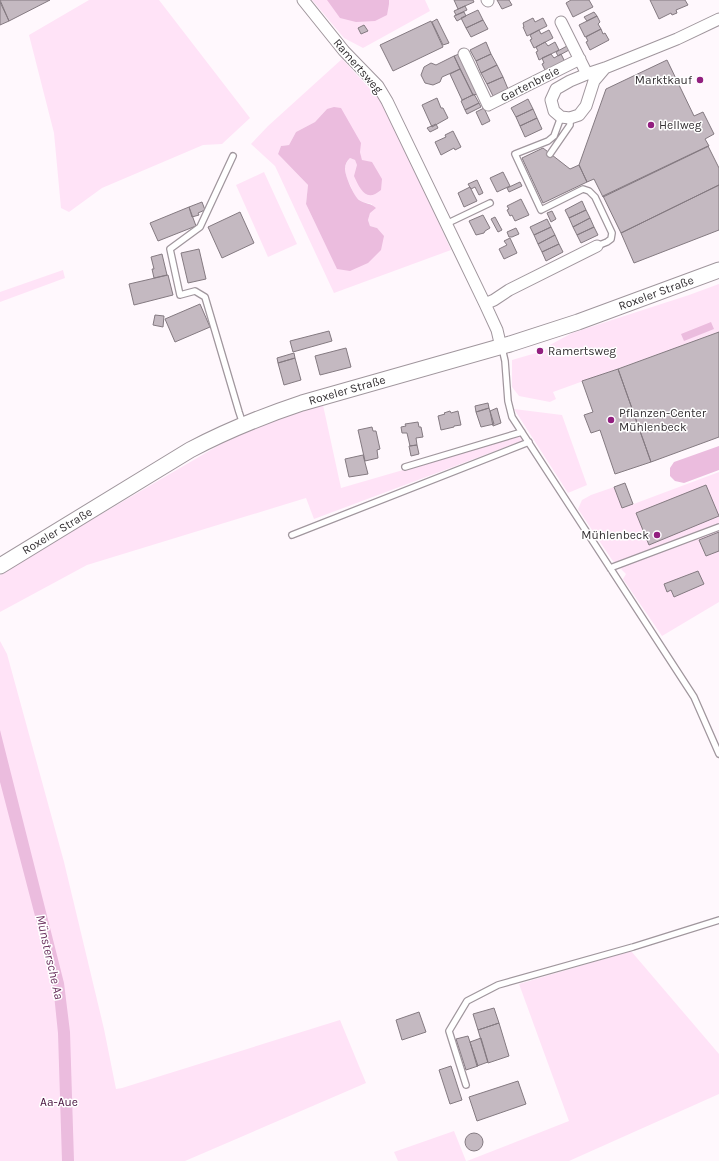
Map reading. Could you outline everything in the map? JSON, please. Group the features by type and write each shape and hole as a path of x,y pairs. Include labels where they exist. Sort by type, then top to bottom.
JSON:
{"main road":[{"name":"Roxeler Straße","path":"0,566 190,450 243,424 302,403 501,347 578,322 719,270"}],"street":[{"name":"Ramertsweg","path":"303,0 344,51 378,86 485,304 497,330 501,347"},
{"name":"Gartenbreie","path":"566,117 554,111 551,100 556,89 570,81 677,39 719,19"},
{"path":"561,22 587,74"},
{"name":"Gartenbreie","path":"464,54 488,105 580,59"},
{"path":"566,117 579,115 586,106 594,81 605,68"},
{"path":"485,304 509,290 597,246"}],"lane":[{"path":"550,154 570,125 566,117"},
{"path":"566,117 554,136 548,141 515,154 541,210 583,189 589,191 595,198 612,233 611,239 597,246"},
{"path":"233,156 200,227 170,248 180,295 195,291 205,297 243,424"},
{"path":"446,224 490,203"},
{"path":"501,347 505,361 508,401 512,417 694,697 719,754"},
{"path":"405,467 522,432"},
{"path":"292,535 529,442"},
{"path":"610,568 719,527"},
{"path":"466,1085 449,1031 467,1001 498,986 633,947 719,920"}],"green space":[{"path":"89,0 159,0 250,118 222,144 203,145 102,188 69,212 61,208 54,133 29,35"},
{"path":"312,0 425,0 430,11 363,48 344,38"},
{"path":"342,59 386,106 451,250 334,293 275,166 251,144 268,126","holes":["327,109 360,152 362,161 357,164 355,160 350,158 347,162 345,172 354,195 362,201 372,204 368,220 370,226 377,228 337,268 306,204 308,185 278,154 281,146 289,145 296,132 315,122"]},
{"path":"264,172 297,244 268,257 236,185"},
{"path":"63,270 65,278 0,302 0,292"},
{"path":"719,284 719,332 553,392 556,399 550,402 519,396 512,387 512,360 544,352 544,350 551,348 550,345 572,333"},
{"path":"323,405 341,488 520,436 522,441 314,519 306,498 87,565 0,612 0,575 250,427"},
{"path":"514,409 562,415 587,485 568,493"},
{"name":"Mühlenbeck","path":"719,472 719,602 662,636 623,579 626,574 612,560 578,509 582,500 591,495 614,487 623,508"},
{"name":"Aa-Aue","path":"0,641 7,654 64,862 104,1029 116,1089 340,1020 366,1083 185,1161 0,1161"},
{"path":"631,951 719,1054 719,1094 569,1161 467,1161 569,1121 519,984"},
{"path":"454,1131 466,1161 398,1161 394,1152"}],"water":[{"path":"327,0 389,0 389,4 387,15 375,21 356,22 340,18"},
{"path":"334,107 341,108 361,143 360,152 362,160 372,162 382,179 381,190 376,194 367,195 361,190 354,176 357,165 355,160 350,158 346,163 345,172 348,181 359,200 376,208 370,213 368,220 370,226 377,228 384,236 381,250 368,263 350,271 337,269 306,204 308,185 278,154 281,146 289,145 296,132 315,122 327,109"},
{"path":"711,322 714,329 684,341 681,334"},
{"path":"719,446 719,470 684,483 675,481 670,476 670,468 674,462"},
{"name":"Münstersche Aa","path":"0,730 64,983 70,1032 74,1161 62,1161 58,1033 53,985 0,782"}],"building":[{"path":"0,0 50,0 9,21"},
{"path":"454,0 473,0 474,2 458,9"},
{"path":"497,0 509,0 512,5 502,9"},
{"path":"571,0 589,0 593,7 573,17 566,3"},
{"path":"650,0 685,0 688,5 676,10 677,13 672,15 671,13 659,19"},
{"path":"0,2 9,21 0,25"},
{"path":"465,6 467,10 456,15 454,11"},
{"path":"478,10 483,20 466,28 461,18"},
{"path":"464,12 466,16 457,21 454,16"},
{"path":"594,12 597,16 587,21 584,17"},
{"path":"597,16 600,22 598,24 601,29 585,37 579,25"},
{"path":"533,18 535,22 543,18 547,26 527,36 523,23"},
{"path":"437,19 449,43 443,45 432,22"},
{"path":"483,20 488,29 471,37 466,28"},
{"path":"431,21 443,47 393,71 380,45"},
{"path":"364,25 368,31 361,34 358,28"},
{"path":"601,29 603,34 605,33 609,40 590,50 586,42 588,41 586,37"},
{"path":"539,30 541,34 549,30 553,38 534,48 530,40 532,39 530,35"},
{"path":"486,42 491,54 476,61 470,50"},
{"path":"545,42 548,46 555,42 559,50 539,60 536,47"},
{"path":"567,46 569,50 558,56 556,52"},
{"path":"459,54 477,93 475,95 473,95 454,56"},
{"path":"491,54 497,65 481,73 476,61"},
{"path":"551,54 554,58 561,54 565,62 546,72 542,64 544,63 542,58"},
{"path":"454,56 460,69 442,77 440,82 433,85 425,83 421,75 424,67 431,63 436,65"},
{"name":"Hellweg","path":"667,60 694,116 703,112 714,134 705,139 709,146 603,197 594,179 587,182 579,165 606,89"},
{"path":"497,65 503,77 487,84 481,73"},
{"path":"460,69 473,95 462,100 450,74"},
{"path":"503,77 508,89 493,96 487,84"},
{"path":"474,94 479,103 465,110 461,101"},
{"path":"437,98 441,108 443,108 448,118 432,127 422,105"},
{"path":"528,99 533,109 516,117 511,108"},
{"path":"479,103 481,107 467,114 465,110"},
{"path":"484,108 490,121 482,125 476,112"},
{"path":"533,109 537,118 520,126 516,117"},
{"path":"537,118 542,129 525,137 520,126"},
{"path":"436,124 438,128 430,132 427,128"},
{"path":"453,131 461,147 455,150 454,148 441,155 435,142 446,137 445,135"},
{"path":"708,146 719,168 719,185 621,233 603,196"},
{"path":"543,148 570,169 579,165 587,182 543,203 522,158"},
{"path":"503,172 510,186 497,192 490,178"},
{"path":"477,180 483,193 479,195 475,187 471,189 468,184"},
{"path":"520,182 522,186 509,192 507,188"},
{"path":"719,185 719,230 634,263 621,233"},
{"path":"470,187 477,201 464,207 458,193"},
{"path":"521,199 529,215 515,221 512,215 510,216 507,206"},
{"path":"582,201 586,210 569,218 565,210"},
{"path":"202,202 205,210 198,213 199,215 192,217 189,207"},
{"path":"189,207 196,226 158,241 150,223"},
{"path":"586,210 590,218 573,227 569,218"},
{"path":"552,211 556,219 551,222 547,213"},
{"path":"240,212 254,243 222,258 208,227"},
{"path":"483,215 490,228 484,233 476,235 469,221"},
{"path":"495,217 502,230 498,232 491,219"},
{"path":"590,218 594,227 577,235 573,227"},
{"path":"547,219 551,227 534,235 530,227"},
{"path":"551,227 555,235 538,244 534,235"},
{"path":"594,227 598,235 581,243 577,235"},
{"path":"516,228 519,234 509,237 507,232"},
{"path":"555,235 559,244 542,252 538,244"},
{"path":"510,238 517,253 504,259 499,249 507,245 504,241"},
{"path":"559,244 563,252 546,261 542,252"},
{"path":"199,249 206,279 188,283 181,253"},
{"path":"162,254 167,275 154,278 152,269 154,269 151,257"},
{"path":"168,275 173,295 134,305 129,284"},
{"path":"200,304 210,327 175,342 165,319"},
{"path":"155,315 164,316 163,327 153,325"},
{"path":"329,331 332,341 293,352 290,341"},
{"path":"719,332 719,437 651,462 618,369"},
{"path":"346,348 351,367 320,375 315,356"},
{"path":"294,353 295,358 278,363 277,358"},
{"path":"295,358 301,380 284,385 278,363"},
{"name":"Pflanzen-Center Mühlenbeck","path":"618,369 651,462 615,474 600,430 591,433 584,415 593,412 582,381"},
{"path":"488,403 489,408 476,412 475,406"},
{"path":"489,408 494,424 481,427 476,412"},
{"path":"497,408 501,423 493,426 490,411"},
{"path":"450,411 451,413 458,411 461,425 441,430 438,416"},
{"path":"418,422 419,427 421,427 423,437 416,438 417,445 410,446 407,433 402,433 401,427 406,426 405,424"},
{"path":"372,427 373,431 376,431 380,449 377,450 378,458 365,461 358,430"},
{"path":"417,445 419,454 411,456 409,446"},
{"path":"363,455 368,474 349,477 345,459"},
{"path":"625,483 633,504 622,508 614,487"},
{"path":"706,485 719,516 649,545 636,513"},
{"path":"719,532 719,551 706,556 699,540"},
{"path":"698,571 704,584 674,597 671,590 667,592 664,584"},
{"path":"494,1008 499,1023 478,1030 473,1014"},
{"path":"419,1012 426,1032 402,1040 396,1020"},
{"path":"499,1023 509,1056 488,1063 478,1030"},
{"path":"468,1036 478,1066 466,1070 456,1039"},
{"path":"481,1038 488,1062 477,1066 470,1042"},
{"path":"451,1066 462,1100 450,1104 439,1070"},
{"path":"518,1081 526,1104 477,1121 469,1097"},
{"path":"470,1133 478,1133 483,1138 481,1149 478,1151 470,1151 465,1146 465,1138"}],"place":[{"name":"Marktkauf","path":"700,80"},
{"name":"Hellweg","path":"651,125"},
{"name":"Ramertsweg","path":"540,351"},
{"name":"Pflanzen-Center Mühlenbeck","path":"611,420"},
{"name":"Mühlenbeck","path":"657,535"}]}
